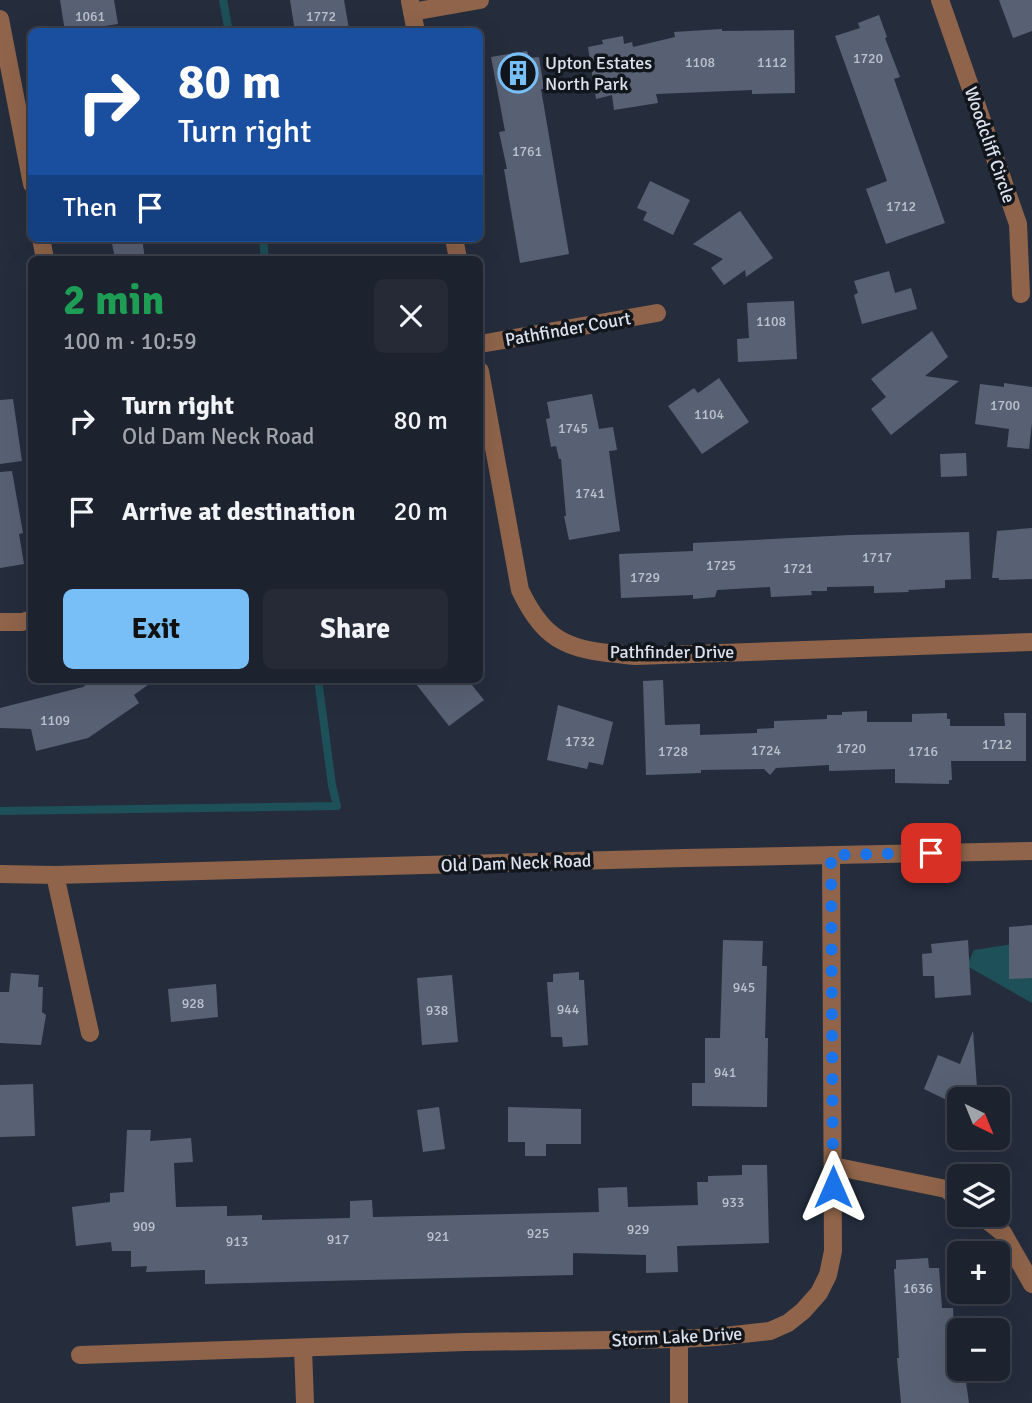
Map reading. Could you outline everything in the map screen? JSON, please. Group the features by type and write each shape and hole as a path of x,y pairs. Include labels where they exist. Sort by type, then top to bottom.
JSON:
{"street":[{"path":"415,28 411,6 480,0"},
{"name":"Woodcliff Circle","path":"940,0 1018,224 1021,294"},
{"path":"0,19 28,163"},
{"name":"Pathfinder Court","path":"483,343 657,313"},
{"name":"Pathfinder Drive","path":"483,387 520,590 531,612 547,631 568,645 596,652 635,656 1032,642"},
{"path":"0,622 28,620"},
{"name":"Old Dam Neck Road","path":"0,874 55,875 1032,851"},
{"name":"Storm Lake Drive","path":"80,1355 465,1342 679,1339 770,1331 788,1323 819,1293 828,1275 833,1251 831,855"},
{"path":"55,875 90,1033"},
{"path":"833,1166 947,1190"},
{"path":"995,1227 1003,1234 1032,1284"},
{"path":"679,1339 679,1403"},
{"path":"303,1348 305,1403"}],"shaded area":[{"path":"1032,941 1032,1003 967,966 974,950"}],"building":[{"path":"60,0 114,0 118,24 64,28"},
{"path":"290,0 344,0 349,28 294,28"},
{"path":"999,0 1032,0 1032,31 1013,38"},
{"path":"879,15 900,77 894,79 945,223 886,244 866,189 887,181 835,36 860,28 858,23"},
{"path":"722,29 794,30 795,93 752,94 752,90 656,94 658,103 614,110 612,95 596,99 588,47 603,44 602,40 623,36 624,44 632,42 633,47 675,37 674,32"},
{"path":"527,51 529,58 539,57 544,89 541,89 569,254 520,263 499,132 505,131 491,57"},
{"path":"650,181 690,200 673,235 643,220 647,212 637,208"},
{"path":"740,211 773,258 746,277 745,270 724,285 711,268 723,259 693,244"},
{"path":"112,242 143,242 145,256 114,256"},
{"path":"889,271 895,293 911,288 917,309 862,324 854,295 858,293 854,281"},
{"path":"794,301 797,359 738,362 737,339 749,338 747,303"},
{"path":"932,331 948,357 925,376 959,381 891,435 871,409 886,397 871,379"},
{"path":"719,378 749,422 702,454 668,406 694,388 698,393"},
{"path":"1004,383 1032,387 1029,449 1007,447 1009,429 975,424 980,384 1004,387"},
{"path":"592,394 599,429 613,427 617,450 609,451 620,531 569,540 564,516 561,459 556,446 551,447 546,419 550,418 547,402"},
{"path":"13,399 22,461 0,464 0,400"},
{"path":"966,453 967,476 941,477 940,454"},
{"path":"12,471 23,533 19,534 24,564 0,568 0,472"},
{"path":"1032,528 1032,579 992,578 997,531"},
{"path":"969,532 971,579 945,580 945,588 874,593 874,586 827,587 827,591 811,591 812,595 771,597 770,587 717,590 715,597 693,599 693,595 621,598 619,554 693,551 693,543"},
{"path":"663,680 665,725 700,724 700,735 757,733 757,729 774,728 774,721 827,719 827,715 842,715 842,712 867,711 867,722 912,722 912,714 947,713 950,726 1005,726 1004,713 1026,713 1026,761 951,761 952,780 949,780 949,784 895,783 895,769 829,771 829,765 776,768 770,775 764,769 701,770 701,773 646,775 643,681"},
{"path":"88,683 150,683 134,695 139,703 88,738 36,751 31,729 0,728 0,708 83,687"},
{"path":"415,683 470,683 484,700 449,726"},
{"path":"558,705 613,722 603,765 589,762 587,769 547,760"},
{"path":"1032,925 1032,978 1009,979 1009,927"},
{"path":"723,940 763,941 762,966 767,966 767,1107 692,1106 692,1083 705,1083 705,1038 720,1038"},
{"path":"968,940 971,995 935,998 934,976 923,976 922,954 932,953 931,944"},
{"path":"579,972 579,980 584,980 588,1045 563,1047 562,1037 551,1037 547,982 553,982 553,974"},
{"path":"11,973 39,975 38,987 43,987 42,1012 46,1015 41,1045 0,1043 0,992 9,992"},
{"path":"452,975 458,1042 422,1045 417,978"},
{"path":"216,984 218,1017 171,1022 168,989"},
{"path":"973,1031 977,1087 947,1087 947,1100 924,1089 938,1055 960,1064"},
{"path":"33,1084 35,1136 0,1137 0,1085"},
{"path":"439,1107 445,1149 423,1152 417,1110"},
{"path":"508,1107 581,1109 581,1144 546,1144 546,1156 525,1156 525,1142 508,1142"},
{"path":"127,1130 151,1130 150,1141 191,1138 193,1162 174,1163 176,1207 227,1206 227,1216 262,1215 262,1220 350,1218 350,1201 372,1200 373,1217 599,1212 598,1188 627,1187 628,1207 698,1205 697,1182 708,1182 708,1176 742,1175 742,1165 767,1165 769,1243 677,1246 678,1272 646,1273 646,1255 573,1253 573,1275 205,1284 205,1270 146,1272 147,1266 131,1267 131,1251 112,1251 111,1242 76,1246 72,1207 110,1202 110,1193 124,1192"},
{"path":"928,1258 929,1268 939,1268 942,1308 953,1308 953,1318 947,1318 947,1381 966,1381 969,1403 901,1403 897,1358 896,1260"}],"waterway":[{"path":"223,0 228,28"},
{"path":"263,242 265,256"},
{"path":"0,811 337,806 319,683"}],"place":[{"name":"Upton Estates North Park","path":"518,73"}],"route":[{"path":"833,1187 831,855 931,853"}]}
